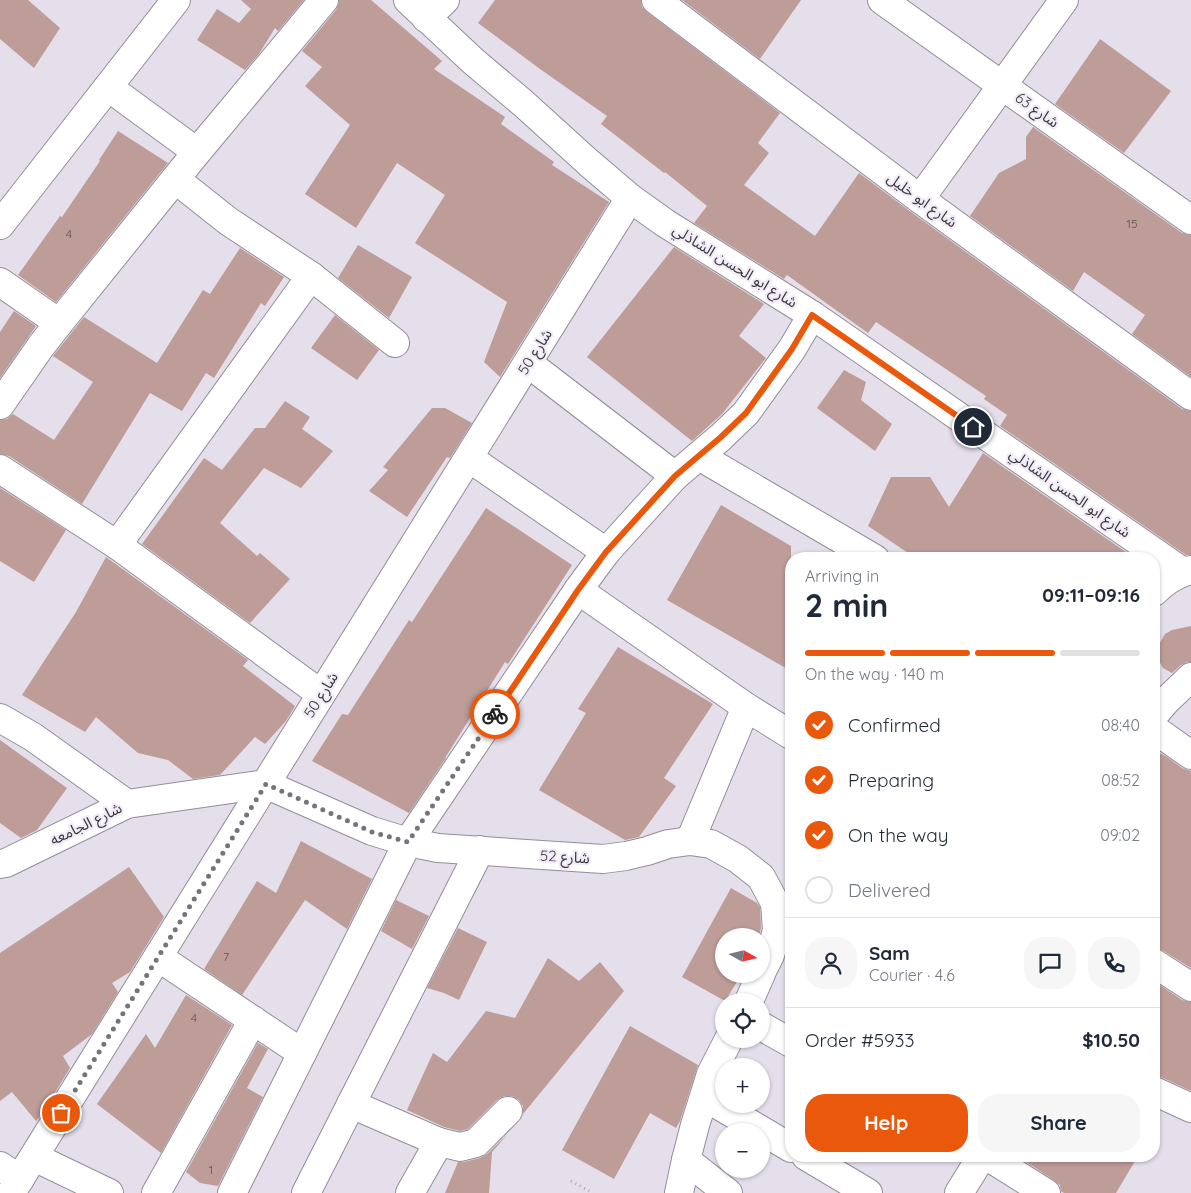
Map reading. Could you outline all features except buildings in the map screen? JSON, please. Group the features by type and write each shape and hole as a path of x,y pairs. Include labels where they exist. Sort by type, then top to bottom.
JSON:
{"street":[{"path":"0,226 176,0"},
{"path":"0,405 59,323 197,152 324,0"},
{"name":"شارع ابو خليل","path":"656,0 920,199 1191,396"},
{"name":"شارع 63","path":"882,0 1191,220"},
{"path":"920,199 1064,0"},
{"name":"شارع ابو الحسن الشاذلي","path":"426,6 589,163 630,198 812,315 1159,552"},
{"path":"108,87 197,152"},
{"path":"175,179 228,221 311,276 395,343"},
{"name":"شارع 50","path":"10,1180 34,1156 630,198"},
{"path":"117,545 311,276"},
{"path":"0,282 59,323"},
{"path":"232,1193 408,842 578,590 606,552 675,476 746,413 792,349 812,315"},
{"path":"528,363 675,476"},
{"path":"699,456 863,552"},
{"path":"468,458 606,552"},
{"path":"0,469 117,545 321,694"},
{"name":"شارع ابو الحسن الشاذلي","path":"1160,553 1187,571"},
{"path":"1160,586 1187,571"},
{"path":"578,590 746,707 785,731"},
{"path":"1160,708 1191,677"},
{"path":"690,841 746,707"},
{"path":"0,718 33,737 127,804"},
{"path":"1160,733 1191,755"},
{"name":"شارع 52","path":"266,784 372,832 438,848 603,859 626,856 668,844 690,841 711,844 738,859 761,877 783,906 770,955"},
{"name":"شارع الجامعه","path":"0,864 6,863 127,804 266,784"},
{"path":"306,1193 480,850"},
{"path":"158,957 302,1053"},
{"path":"1160,967 1191,987"},
{"path":"156,1193 253,1020"},
{"path":"770,1031 785,1040"},
{"path":"679,1193 695,1125 711,1074 725,1048"},
{"path":"1160,1093 1191,1106"},
{"path":"705,1096 785,1144"},
{"path":"351,1104 439,1142 460,1147 476,1143 508,1111"},
{"path":"410,1193 439,1142"},
{"path":"34,1156 109,1193"},
{"path":"686,1160 728,1193"},
{"path":"816,1162 868,1193"},
{"path":"959,1193 978,1162"},
{"path":"997,1162 1046,1193"}],"path":[{"path":"571,1181 593,1193"}],"way so far":[{"path":"61,1113 266,784 372,832 408,842 495,714"}],"route":[{"path":"495,714 578,590 606,552 675,476 746,413 792,349 812,315 973,427"}]}
